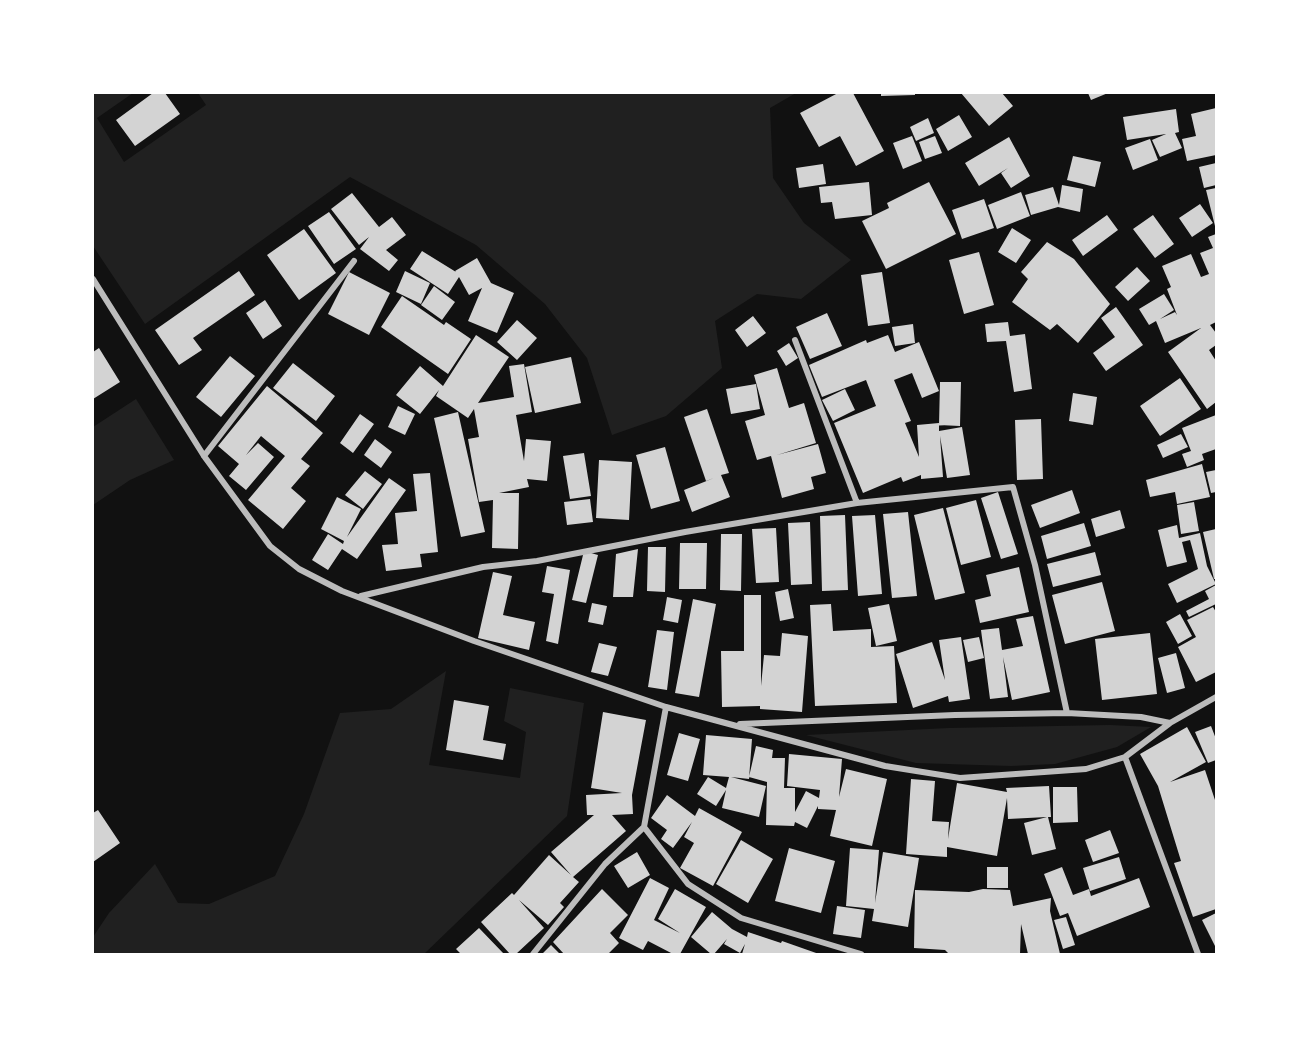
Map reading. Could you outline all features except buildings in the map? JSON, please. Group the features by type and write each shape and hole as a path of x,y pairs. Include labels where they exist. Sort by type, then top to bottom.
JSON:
{"street":[{"path":"204,456 354,261"},
{"path":"93,279 204,456 270,546 299,569 342,591 474,641 666,707 885,766 960,778 1086,769 1125,757 1170,723 1216,697"},
{"path":"795,340 857,503"},
{"path":"360,596 483,567 537,561 685,532 857,503 1013,487 1035,565 1067,713"},
{"path":"533,954 604,864 644,828 666,707"},
{"path":"733,724 1067,713 1141,717 1170,723"},
{"path":"1125,757 1197,954"},
{"path":"644,828 688,884 741,918 861,954"}],"shaded area":[{"path":"93,93 133,93 97,118 124,162 206,105 198,93 796,93 770,108 773,178 804,223 851,260 801,299 757,294 715,321 722,368 666,416 612,435 587,358 545,304 476,245 350,177 145,324 93,246"},
{"path":"136,399 174,460 130,480 93,505 93,427"},
{"path":"446,671 429,765 520,778 526,732 504,721 510,688 584,703 567,816 424,954 93,954 93,937 109,913 155,864 178,903 209,904 275,876 304,814 340,713 391,709"},
{"path":"1110,725 1151,727 1117,747 1055,764 1011,766 916,763 806,735 949,728"}]}
